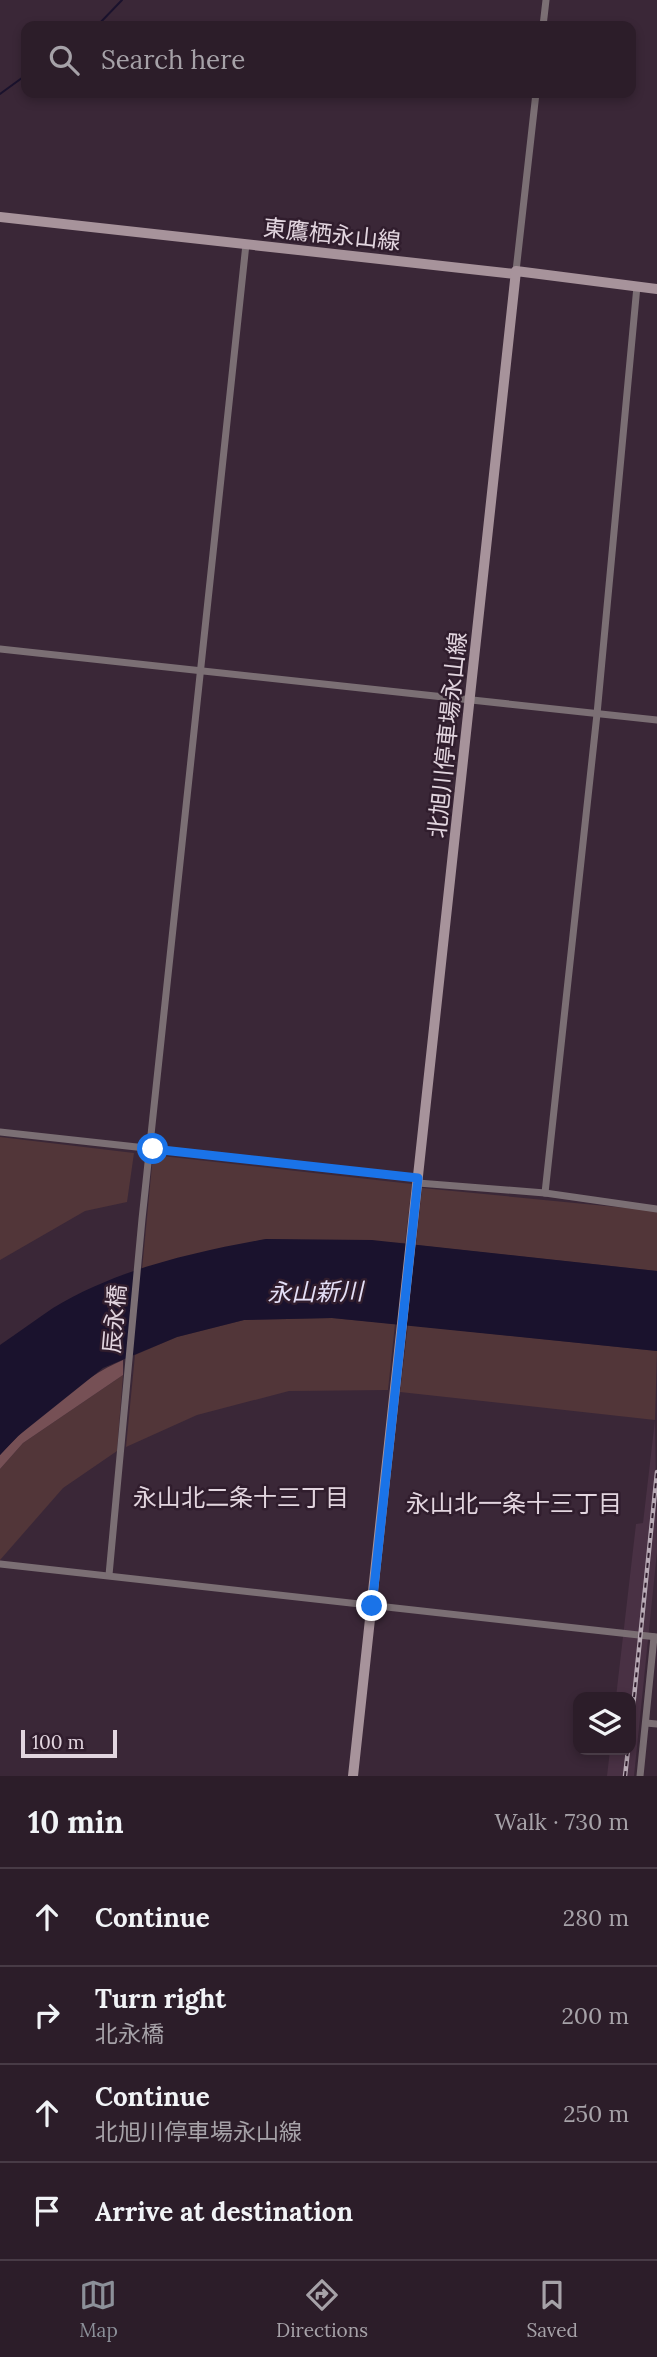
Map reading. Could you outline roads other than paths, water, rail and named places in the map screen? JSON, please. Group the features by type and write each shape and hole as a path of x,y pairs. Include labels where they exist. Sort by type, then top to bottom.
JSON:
{"main road":[{"name":"東鷹栖永山線","path":"0,217 657,289"},
{"name":"北旭川停車場永山線","path":"372,1606 516,272"},
{"path":"353,1776 372,1606"}],"street":[{"path":"544,21 546,0"},
{"path":"516,272 535,98"},
{"name":"辰永橋","path":"109,1575 149,1149 246,244"},
{"path":"545,1193 597,713 637,286"},
{"path":"0,649 657,720"},
{"path":"0,1132 418,1181 545,1193 657,1209"},
{"path":"0,1564 372,1606 481,1615 655,1637 654,1681 640,1776"},
{"path":"646,1723 657,1724"}],"water":[{"name":"永山新川","path":"266,1239 372,1240 657,1271 657,1351 332,1318 244,1320 177,1337 103,1368 18,1436 0,1455 0,1345 53,1308 130,1272 184,1256"}],"waterway":[{"path":"102,21 122,0"},
{"path":"0,94 21,79"}],"railway":[{"path":"635,1692 657,1472"},
{"path":"625,1776 627,1755"}],"district":[{"name":"永山北二条十三丁目","path":"241,1497"},
{"name":"永山北一条十三丁目","path":"514,1503"}]}
